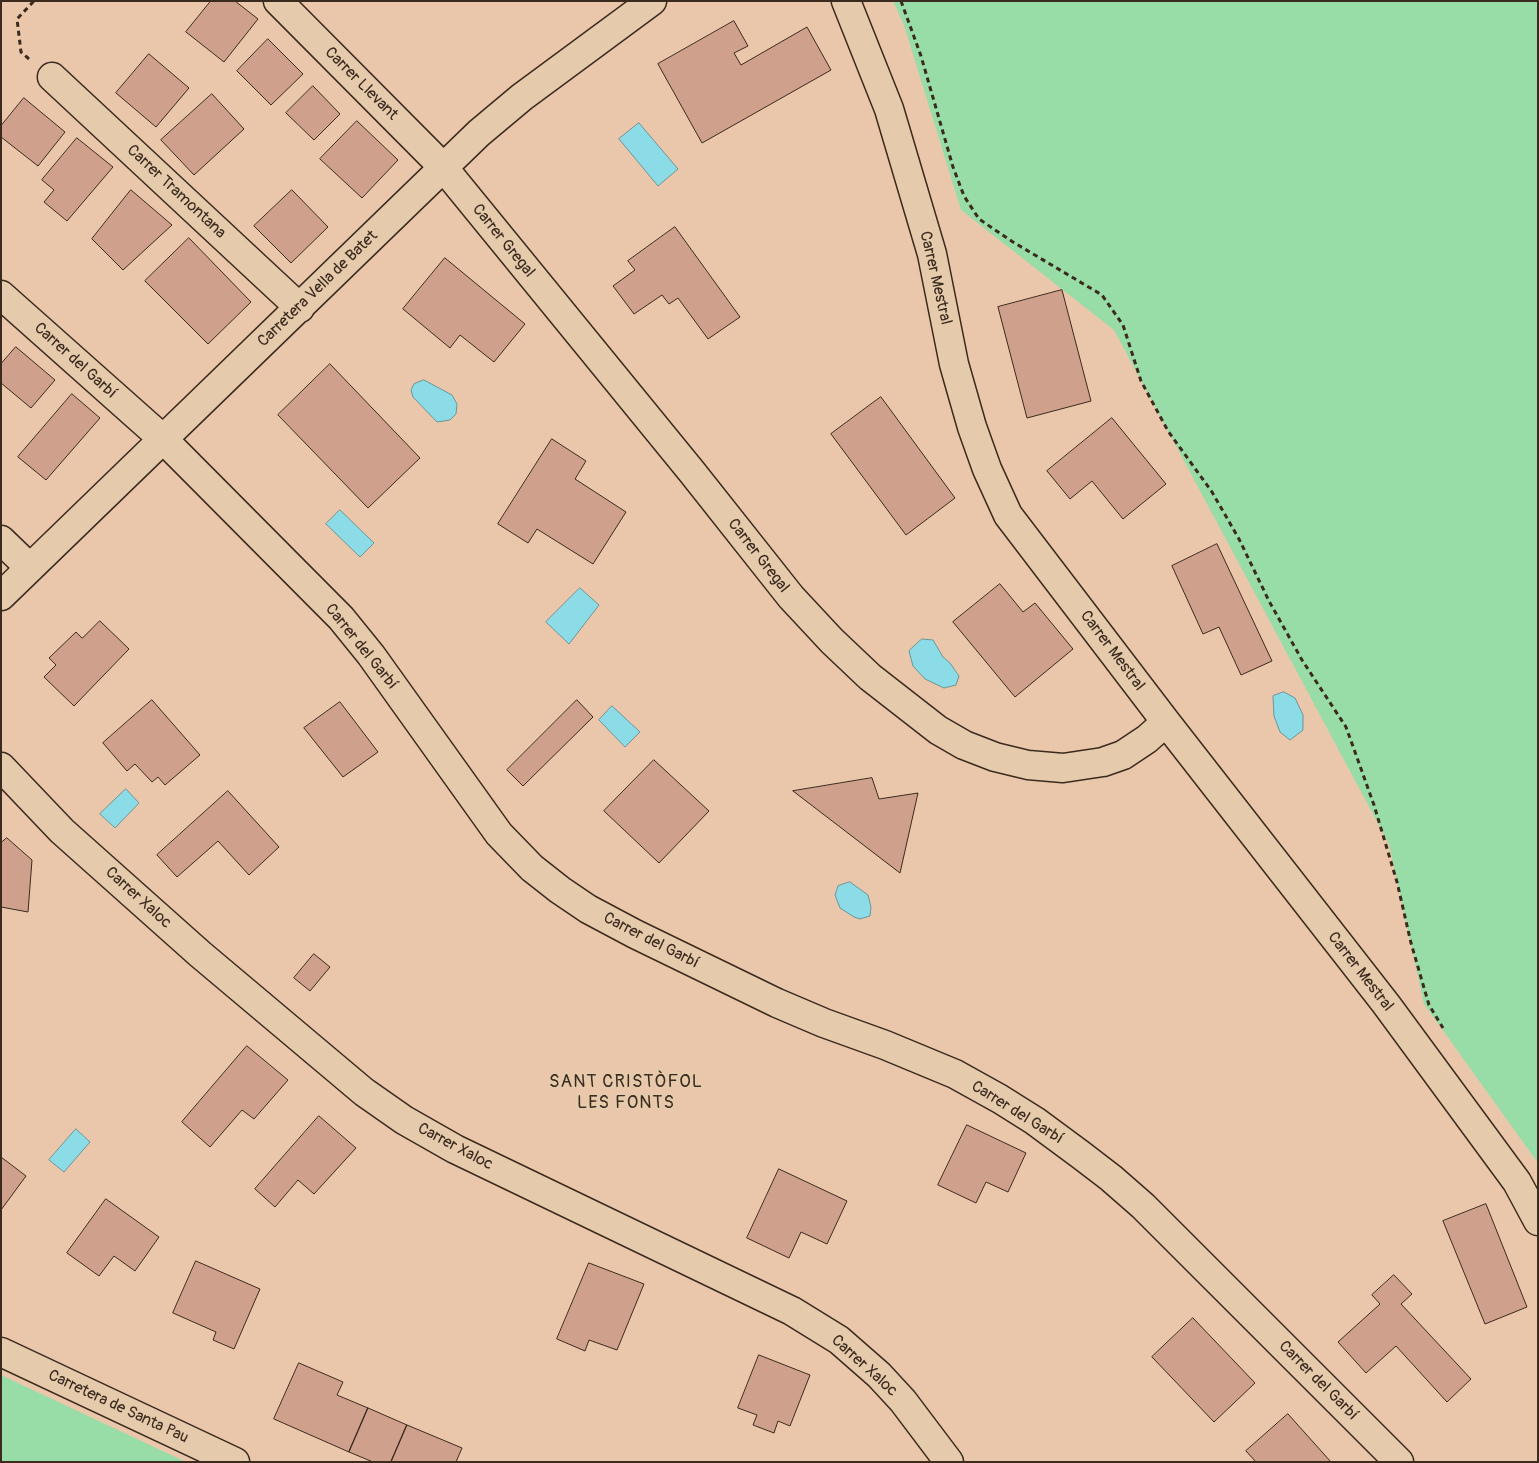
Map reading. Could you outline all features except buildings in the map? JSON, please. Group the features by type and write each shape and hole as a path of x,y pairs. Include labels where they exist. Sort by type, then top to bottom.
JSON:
{"street":[{"name":"Carrer Llevant","path":"278,1 443,167"},
{"name":"Carretera Vella de Batet","path":"1,596 479,133 522,97 652,1"},
{"name":"Carrer Mestral","path":"846,1 889,109 932,254 954,364 972,427 990,477 1008,515 1398,1020 1517,1182 1538,1221"},
{"name":"Carrer Tramontana","path":"52,77 300,308"},
{"name":"Carrer Gregal","path":"443,167 692,472 791,597 832,641 870,677 910,709 938,730 964,745 995,757 1028,764 1063,768 1103,762 1123,755 1147,739 1166,722"},
{"name":"Carrer del Garbí","path":"1,295 163,439 341,618 371,655 500,834 532,868 588,909 635,934 777,1003 955,1074 1000,1098 1035,1121 1096,1166 1143,1206 1399,1462"},
{"path":"1,540 30,568"},
{"name":"Carrer Xaloc","path":"1,767 62,831 200,954 364,1092 404,1120 455,1149 792,1311 839,1340 879,1375 903,1401 949,1462"},
{"name":"Carretera de Santa Pau","path":"1,1352 235,1462"}],"path":[{"path":"34,1 17,19 21,52 52,77"},
{"path":"901,1 921,56 953,167 964,196 979,219 1013,242 1102,295 1123,325 1141,381 1168,431 1216,500 1239,539 1269,601 1302,660 1346,727 1374,805 1397,882 1410,943 1429,1005 1444,1030"}],"green space":[{"path":"893,1 1538,1 1538,1163 1424,1004 1389,844 1114,330 961,210 904,25"},
{"path":"1,1375 186,1462 1,1462"}],"water":[{"path":"639,123 678,169 658,186 619,139"},
{"path":"424,380 452,395 457,404 456,414 450,420 437,422 413,397 411,390 414,384"},
{"path":"340,510 374,543 360,557 326,524"},
{"path":"580,588 599,605 569,644 546,622"},
{"path":"922,639 933,640 943,657 950,663 959,676 956,685 944,688 925,679 913,666 909,651"},
{"path":"1284,692 1295,698 1303,715 1303,730 1290,740 1280,732 1274,716 1273,696"},
{"path":"612,706 640,732 625,747 599,720"},
{"path":"126,789 139,803 115,828 100,814"},
{"path":"850,882 868,895 871,907 870,916 860,919 840,908 835,895 838,886"},
{"path":"76,1129 90,1142 64,1172 49,1160"}],"district":[{"name":"SANT CRISTÒFOL LES FONTS","path":"626,1092"}]}
